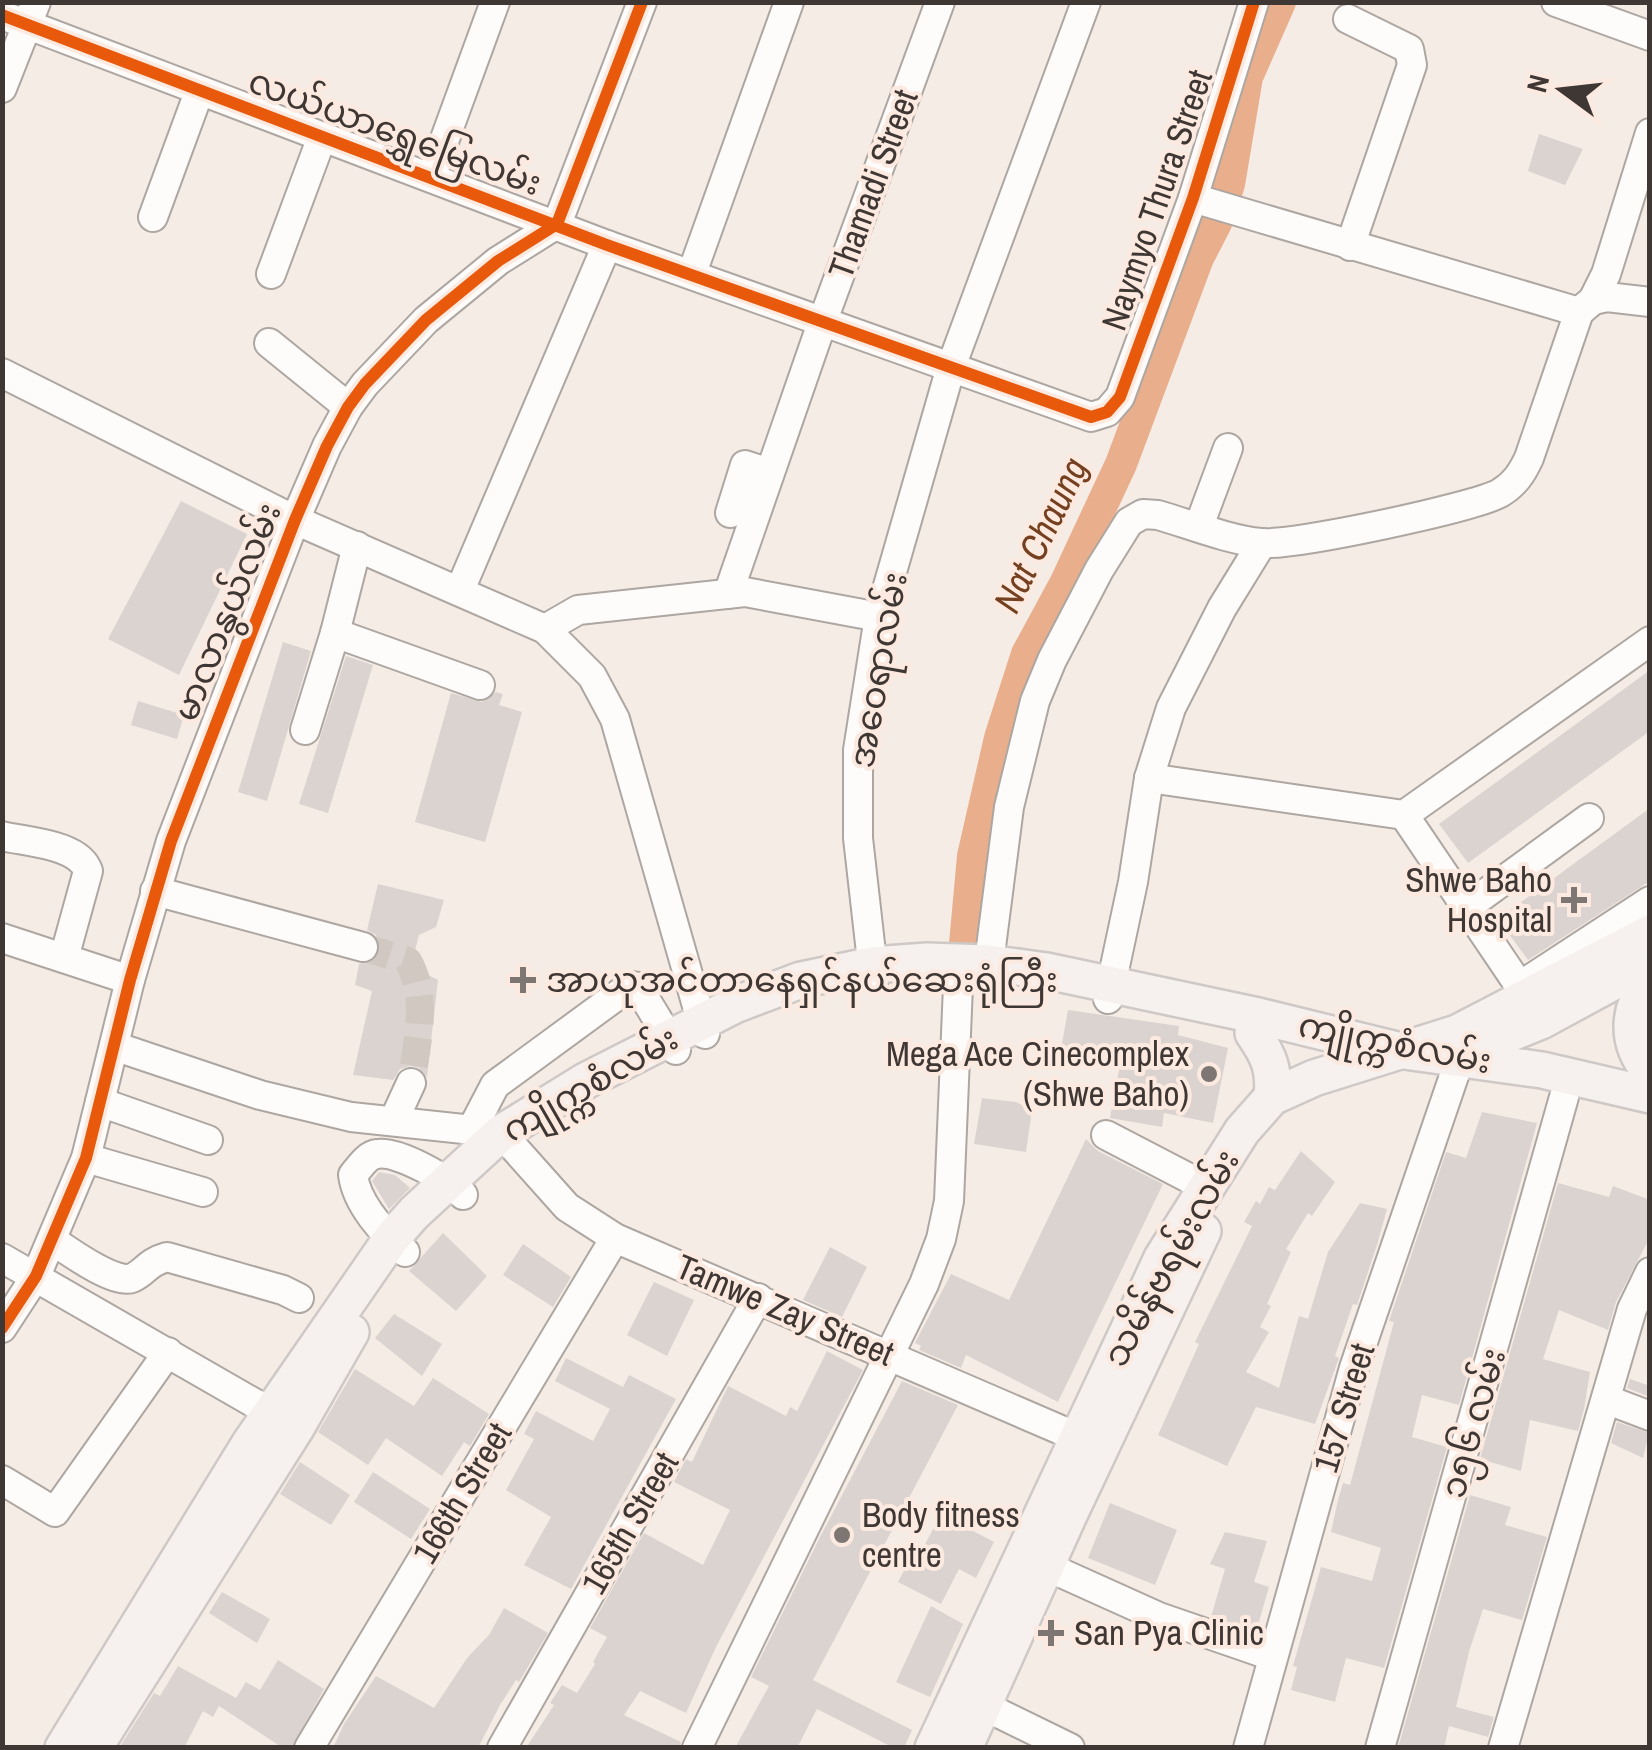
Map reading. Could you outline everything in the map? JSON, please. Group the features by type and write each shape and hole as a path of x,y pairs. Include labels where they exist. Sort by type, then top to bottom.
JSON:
{"main road":[{"name":"သမိန်ဗရမ်းလမ်း","path":"933,1748 1035,1562 1162,1258 1242,1131 1272,1097 1391,1060 1457,1033 1524,991 1650,933"},
{"path":"1455,1064 1650,962"},
{"name":"ကျိုက္ကစံလမ်း","path":"63,1748 398,1246 456,1187 496,1137 587,1080 802,980 873,972 973,970 1109,991 1391,1060"},
{"path":"1650,980 1631,1016 1631,1040 1650,1072"},
{"name":"ကျိုက္ကစံလမ်း","path":"1109,991 1253,1033 1391,1060 1542,1070 1650,1095"},
{"path":"1253,1033 1268,1055 1274,1075 1272,1097"},
{"name":"သမိန်ဗရမ်းလမ်း","path":"1091,1428 1199,1238 1264,1139 1287,1116 1391,1060"},
{"name":"ကျိုက္ကစံလမ်း","path":"1455,1064 1564,1097 1650,1117"},
{"name":"ကျိုက္ကစံလမ်း","path":"94,1748 284,1420"},
{"name":"သမိန်ဗရမ်းလမ်း","path":"964,1748 984,1706 1035,1562"}],"street":[{"path":"431,177 494,2"},
{"path":"557,224 642,2"},
{"path":"692,274 789,2"},
{"name":"Thamadi Street","path":"728,594 940,2"},
{"name":"အဝေရာလမ်း","path":"873,972 858,838 858,750 879,617 951,367 1086,2"},
{"name":"Naymyo Thura Street","path":"1107,412 1120,398 1200,200 1254,2"},
{"path":"1556,2 1650,36"},
{"path":"2,88 22,14"},
{"name":"လယ်ယာရွှေမြေလမ်း","path":"22,14 199,92 607,245 1091,417 1107,412"},
{"path":"1348,19 1412,55 1412,65 1350,246"},
{"path":"153,217 199,92"},
{"path":"697,1748 924,1284 946,1219 973,970 1008,807 1035,701 1099,570 1128,522 1142,514 1262,543 1457,507 1498,494 1510,486 1520,476 1528,458 1586,306 1606,274 1650,134"},
{"path":"271,274 322,137"},
{"path":"1200,200 1350,246 1586,306 1607,297 1650,302"},
{"name":"မာလာနွယ်လမ်း","path":"2,1328 36,1276 86,1158 155,891 220,709 296,520 348,407 385,361 426,320 498,261 557,224"},
{"path":"460,590 607,245"},
{"path":"269,343 348,407"},
{"path":"2,373 296,520 545,628 592,676 615,719 688,1036"},
{"path":"1199,526 1228,448"},
{"path":"730,513 745,464 769,473"},
{"path":"1109,991 1134,882 1149,778 1179,691 1222,608 1262,543"},
{"path":"306,730 356,546"},
{"path":"545,628 578,610 745,592 879,617"},
{"path":"335,632 480,685"},
{"path":"1149,778 1404,815 1650,641"},
{"path":"1404,815 1524,991 1650,901"},
{"path":"1466,907 1588,818"},
{"path":"2,836 74,854 85,861 88,871 64,958"},
{"path":"155,891 364,947"},
{"path":"3,941 130,980"},
{"path":"114,1046 260,1096 351,1117 496,1137 484,1100 503,1077 630,986 638,987 688,1036"},
{"name":"157 Street","path":"1248,1748 1354,1368 1455,1064"},
{"path":"394,1120 412,1082"},
{"name":"၁၅၆ လမ်း","path":"1380,1748 1564,1097"},
{"path":"100,1102 208,1140"},
{"path":"1106,1135 1204,1186"},
{"name":"Tamwe Zay Street","path":"496,1137 566,1207 615,1238 889,1354 1091,1428"},
{"path":"398,1246 355,1189 353,1175 369,1157 378,1153 390,1155 456,1187"},
{"path":"86,1158 202,1192"},
{"name":"166th Street","path":"309,1748 615,1238"},
{"path":"52,1240 90,1264 124,1279 134,1278 151,1262 167,1258 283,1290 299,1298"},
{"path":"2,1258 284,1420"},
{"path":"1503,1748 1632,1310 1648,1279"},
{"name":"165th Street","path":"502,1748 758,1298"},
{"path":"2,1480 55,1512 168,1352"},
{"path":"1608,1400 1650,1416"},
{"path":"1035,1562 1159,1617 1272,1656"},
{"path":"984,1706 1070,1748"}],"building":[{"path":"1539,134 1583,149 1565,185 1528,171"},
{"path":"181,501 247,534 179,675 108,639"},
{"path":"283,642 311,651 267,801 238,792"},
{"path":"346,656 373,665 328,813 299,804"},
{"path":"1650,670 1650,731 1468,863 1439,824"},
{"path":"496,692 503,694 499,705 522,712 485,842 415,822 451,693 482,702"},
{"path":"138,701 184,715 177,739 131,725"},
{"name":"Shwe Baho Hospital","path":"1650,808 1650,881 1528,960 1498,919"},
{"path":"378,884 444,900 436,927 419,935 415,950 426,974 438,980 427,1077 419,1068 410,1066 400,1069 393,1080 353,1075 372,991 355,985 359,964 375,960 380,951 376,935 367,930"},
{"path":"1068,1010 1179,1026 1178,1035 1228,1048 1213,1123 1164,1113 1162,1127 1110,1118 1120,1065 1060,1055"},
{"path":"982,1098 1016,1102 1032,1110 1026,1152 974,1144"},
{"path":"1482,1112 1537,1123 1459,1405 1422,1395 1412,1437 1447,1447 1384,1668 1346,1658 1335,1702 1291,1690 1297,1667 1293,1666 1321,1567 1372,1581 1381,1548 1331,1532 1338,1500 1343,1483 1350,1485 1394,1322 1389,1321 1446,1152 1466,1158"},
{"path":"1086,1139 1098,1151 1163,1184 1058,1402 966,1355 961,1368 919,1350 921,1346 915,1343 951,1274 1009,1300"},
{"path":"1301,1151 1335,1182 1312,1216 1308,1213 1286,1249 1291,1252 1260,1327 1269,1332 1246,1372 1279,1388 1299,1316 1308,1319 1328,1252 1360,1203 1387,1209 1315,1424 1256,1407 1227,1466 1158,1435 1199,1344 1195,1342 1252,1226 1244,1222 1269,1187 1275,1190"},
{"path":"379,1172 395,1175 410,1188 389,1209 372,1181"},
{"path":"1558,1183 1609,1197 1613,1186 1650,1200 1650,1237 1616,1302 1608,1330 1559,1310 1543,1359 1590,1372 1584,1409 1578,1431 1530,1420 1521,1471 1480,1459"},
{"path":"443,1233 487,1276 456,1311 409,1271"},
{"path":"523,1244 571,1277 553,1307 503,1275"},
{"path":"830,1247 867,1267 842,1317 803,1300"},
{"path":"654,1282 694,1300 667,1356 627,1335"},
{"path":"394,1314 442,1344 422,1376 375,1338"},
{"path":"827,1351 863,1370 716,1647 686,1713 640,1691 624,1715 681,1742 680,1748 526,1748 562,1685 577,1693 595,1664 607,1637 590,1628 644,1533 703,1565 730,1510 674,1482 686,1459 692,1462 728,1386 786,1416 790,1407 797,1411"},
{"path":"566,1358 623,1387 629,1375 676,1399 571,1589 524,1565 551,1517 506,1490 534,1439 524,1434 536,1411 593,1441 610,1409 555,1381"},
{"path":"355,1369 414,1406 433,1378 489,1414 470,1446 464,1442 442,1476 386,1438 368,1465 318,1432"},
{"path":"1630,1379 1650,1386 1650,1397 1627,1388"},
{"path":"902,1381 958,1405 813,1680 912,1730 904,1748 894,1748 817,1709 797,1748 735,1748 769,1686 751,1677"},
{"path":"1617,1422 1649,1433 1643,1458 1611,1443"},
{"path":"300,1462 350,1495 331,1525 280,1494"},
{"path":"373,1472 430,1509 411,1539 354,1502"},
{"path":"1470,1495 1511,1507 1505,1525 1547,1537 1522,1620 1483,1609 1469,1652 1456,1707 1494,1717 1488,1737 1449,1726 1444,1748 1398,1748"},
{"path":"1110,1503 1177,1530 1155,1585 1088,1558"},
{"path":"941,1514 994,1542 976,1578 959,1569 941,1604 898,1582 915,1549 921,1552"},
{"path":"1225,1532 1267,1541 1254,1582 1269,1587 1256,1632 1211,1617 1225,1569 1210,1564"},
{"path":"222,1592 270,1619 257,1643 209,1613"},
{"path":"931,1606 963,1624 930,1697 896,1682"},
{"path":"504,1608 548,1633 519,1682 516,1680 500,1705 478,1748 333,1748 376,1676 434,1708 467,1658 489,1635"},
{"path":"278,1660 324,1689 292,1748 283,1748 219,1706 213,1717 203,1711 184,1748 119,1748 154,1693 160,1696 178,1666 236,1698 246,1682 260,1690"}],"waterway":[{"name":"Nat Chaung","path":"965,944 973,856 1000,738 1027,654 1065,584 1121,464 1198,258 1216,223 1229,184 1247,77 1280,2"}],"tunnel":[{"path":"363,947 408,961 414,975 420,1020 411,1083"}],"cycle path":[{"path":"2,1328 36,1276 86,1158 130,980 171,841 327,446 365,384 426,320 498,261 557,224 642,2"},
{"path":"2,15 607,245 1091,417 1107,412 1120,397 1193,198 1254,2"}],"place":[{"name":"Shwe Baho Hospital","path":"1574,900"},
{"name":"အာယုအင်တာနေရှင်နယ်ဆေးရုံကြီး","path":"523,980"},
{"name":"Mega Ace Cinecomplex (Shwe Baho)","path":"1209,1074"},
{"name":"Body fitness centre","path":"842,1535"},
{"name":"San Pya Clinic","path":"1051,1633"}]}
